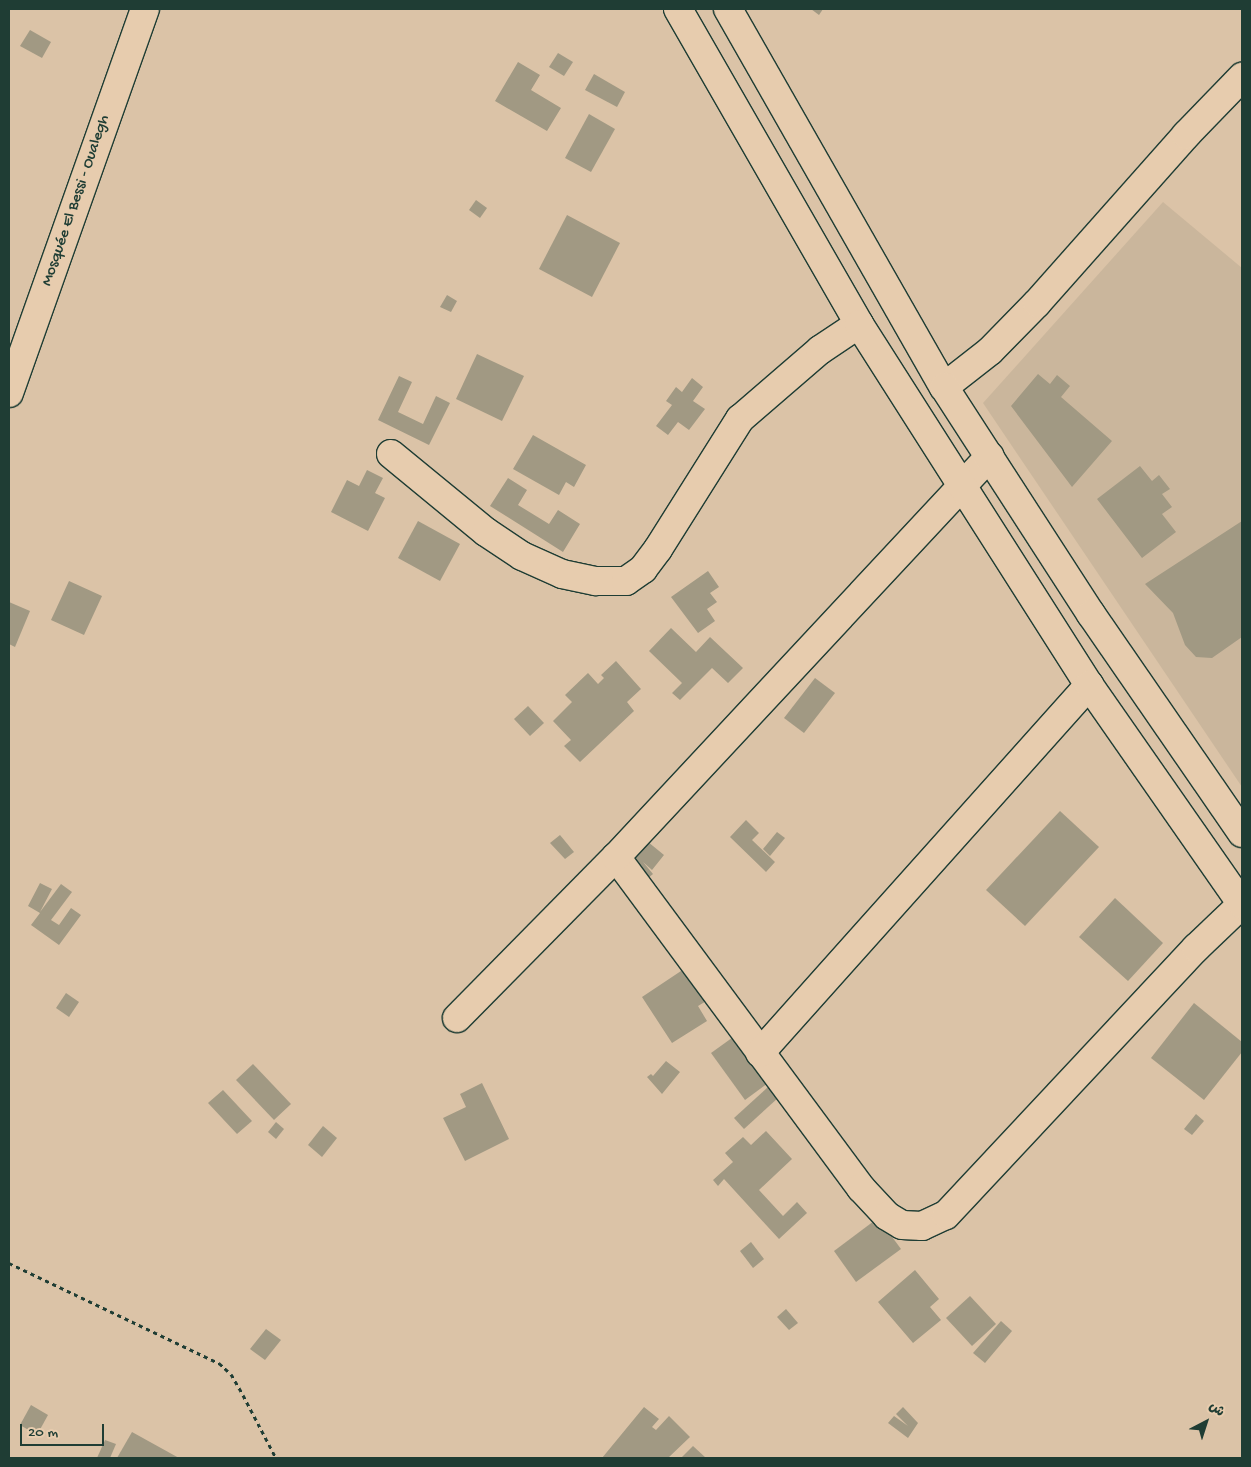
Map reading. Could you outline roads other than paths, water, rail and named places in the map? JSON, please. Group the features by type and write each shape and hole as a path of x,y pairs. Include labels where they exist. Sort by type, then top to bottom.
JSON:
{"street":[{"name":"Mosquée El Bessi - Oualegh","path":"9,393 145,9"},
{"path":"616,857 860,1188 887,1216 902,1225 922,1226 946,1215 1196,948 1242,904 1089,685 859,324 678,9"},
{"path":"728,9 944,387 1091,614 1242,833"},
{"path":"944,387 990,351 1037,302 1186,135 1242,77"},
{"path":"391,454 486,532 522,556 562,574 596,581 626,581 644,569 740,419 820,350 859,324"},
{"path":"457,1018 616,857 990,456"},
{"path":"760,1053 1089,685"}]}
